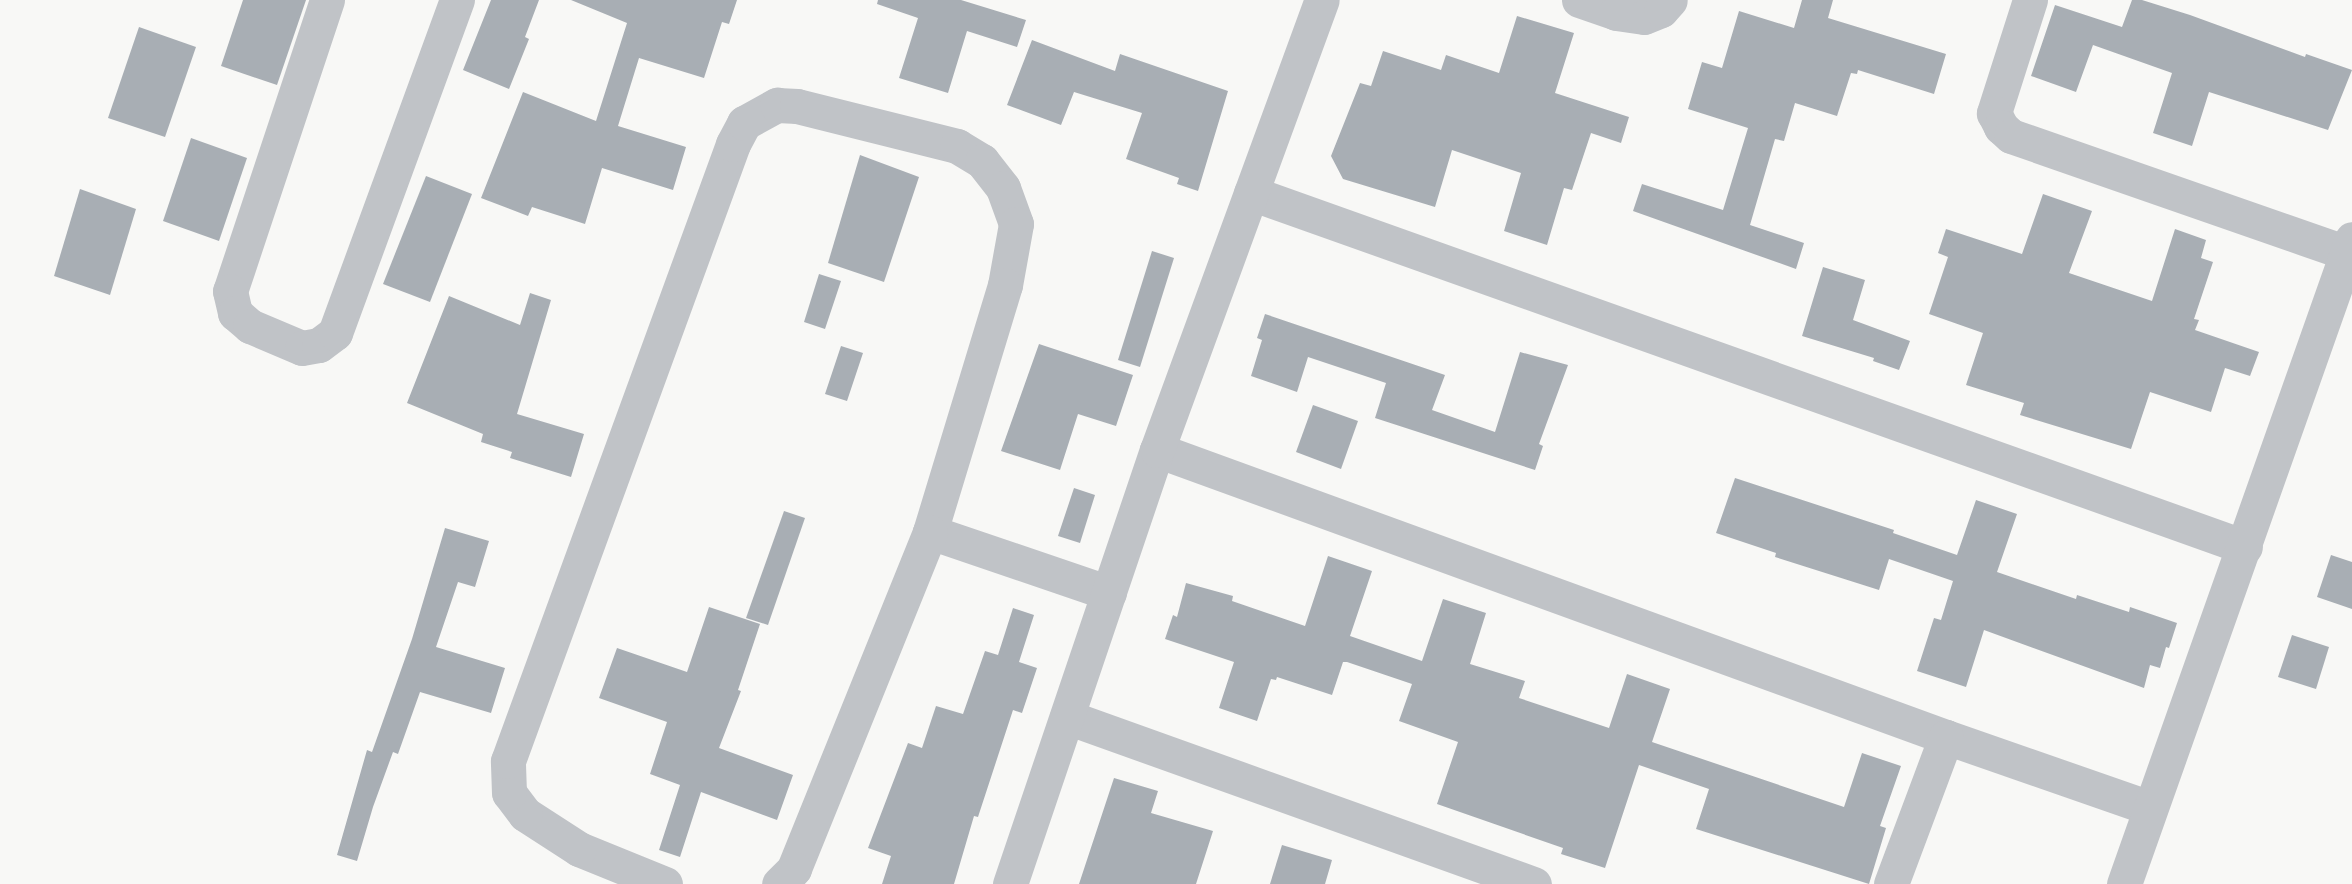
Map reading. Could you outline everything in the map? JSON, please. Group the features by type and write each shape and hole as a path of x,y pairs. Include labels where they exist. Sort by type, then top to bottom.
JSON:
{"street":[{"path":"327,0 230,291 235,313 250,326 302,348 319,345 335,333 457,0"},
{"path":"1010,884 1157,450 1322,0"},
{"path":"1579,0 1616,13 1644,17 1661,10 1670,0"},
{"path":"2030,0 1994,113 2001,127 2011,136 2350,246 2124,884"},
{"path":"665,884 579,849 525,814 509,793 508,761 733,144 744,122 777,105 797,106 957,146 982,161 1003,188 1016,224 1005,285 930,532 794,869 779,884"},
{"path":"1251,193 2245,547"},
{"path":"1157,450 1946,737 2151,808"},
{"path":"930,532 1109,593"},
{"path":"1067,717 1534,884"},
{"path":"1891,884 1946,737"}],"building":[{"path":"243,0 306,0 277,85 221,66"},
{"path":"491,0 539,0 525,37 529,39 509,89 463,70"},
{"path":"571,0 737,0 729,24 722,22 704,78 639,58 618,126 686,147 673,190 602,168 585,224 532,207 528,216 481,198 523,92 596,121 627,23"},
{"path":"878,0 961,0 1026,20 1017,47 967,31 948,93 899,78 918,18 877,4"},
{"path":"1802,0 1833,0 1828,18 1946,54 1934,94 1858,70 1857,74 1851,73 1837,116 1795,103 1784,141 1775,139 1750,225 1804,243 1796,269 1633,211 1642,184 1723,210 1748,128 1688,109 1702,62 1722,68 1739,11 1794,28"},
{"path":"2132,0 2142,0 2190,15 2305,57 2306,54 2352,70 2328,130 2209,92 2192,146 2153,133 2172,73 2093,45 2076,92 2031,76 2055,5 2122,27"},
{"path":"1517,16 1574,33 1555,93 1629,117 1621,143 1591,133 1572,190 1564,188 1547,245 1504,231 1521,173 1452,150 1435,207 1343,179 1331,156 1360,83 1371,86 1383,51 1441,70 1446,55 1499,73"},
{"path":"139,27 196,47 165,137 108,118"},
{"path":"1032,40 1115,71 1120,54 1228,91 1198,191 1177,184 1179,178 1126,159 1142,113 1074,92 1061,125 1007,105"},
{"path":"191,138 247,158 219,241 163,221"},
{"path":"860,155 919,177 884,282 828,263"},
{"path":"426,176 472,194 430,302 383,284"},
{"path":"80,189 136,209 110,295 54,276"},
{"path":"2043,194 2092,211 2069,273 2152,301 2175,229 2206,240 2201,258 2213,262 2194,319 2199,320 2195,330 2259,352 2250,376 2225,368 2211,412 2150,392 2131,449 2020,415 2024,403 1966,385 1983,333 1929,314 1948,257 1938,253 1946,229 2022,254"},
{"path":"1152,251 1174,258 1140,367 1118,360"},
{"path":"1823,267 1865,280 1853,320 1910,341 1899,370 1873,361 1874,358 1802,336"},
{"path":"819,274 841,281 825,329 804,322"},
{"path":"530,293 551,300 517,414 584,434 571,477 510,458 512,452 481,442 483,434 407,403 449,296 520,325"},
{"path":"1265,314 1445,375 1432,410 1495,432 1520,352 1568,365 1539,444 1543,446 1535,470 1375,418 1386,383 1308,357 1297,392 1251,376 1262,340 1257,338"},
{"path":"1039,344 1133,375 1116,426 1078,414 1060,470 1001,451"},
{"path":"841,346 863,353 847,401 825,394"},
{"path":"1313,405 1358,421 1341,469 1296,452"},
{"path":"1735,478 1894,530 1893,533 1957,555 1976,500 2017,514 1997,572 2076,599 2077,595 2129,612 2130,607 2177,623 2169,648 2166,647 2160,668 2150,665 2144,688 1984,630 1966,687 1917,671 1934,618 1941,620 1953,581 1889,559 1879,590 1775,557 1776,553 1716,533"},
{"path":"1074,488 1095,495 1080,543 1058,536"},
{"path":"784,511 805,518 768,625 746,618"},
{"path":"445,528 489,541 475,587 458,582 436,647 505,668 491,713 420,692 398,754 393,752 357,861 337,855 367,750 372,752 412,639"},
{"path":"2331,555 2352,562 2352,609 2317,597"},
{"path":"1328,556 1372,571 1350,636 1422,661 1443,599 1486,613 1470,664 1525,681 1519,698 1609,728 1627,674 1670,689 1652,742 1844,807 1862,753 1901,766 1880,826 1886,828 1869,884 1696,829 1709,789 1639,765 1605,868 1561,854 1563,848 1437,804 1458,742 1399,721 1412,684 1347,662 1343,662 1332,695 1277,677 1276,680 1271,679 1257,721 1219,708 1234,662 1165,639 1173,615 1177,617 1186,583 1233,596 1232,601 1305,626"},
{"path":"709,607 760,624 738,690 741,691 719,748 793,775 777,820 701,792 680,857 659,850 680,785 650,774 667,722 599,698 617,648 687,672"},
{"path":"1013,608 1034,615 1019,662 1037,668 1022,713 1013,710 978,817 974,816 954,884 882,884 891,856 868,848 908,743 922,748 936,706 963,714 985,651 998,655"},
{"path":"2292,635 2329,647 2316,689 2278,677"},
{"path":"1114,778 1158,791 1151,813 1213,831 1196,884 1079,884"},
{"path":"1282,845 1332,860 1325,884 1270,884"}]}
